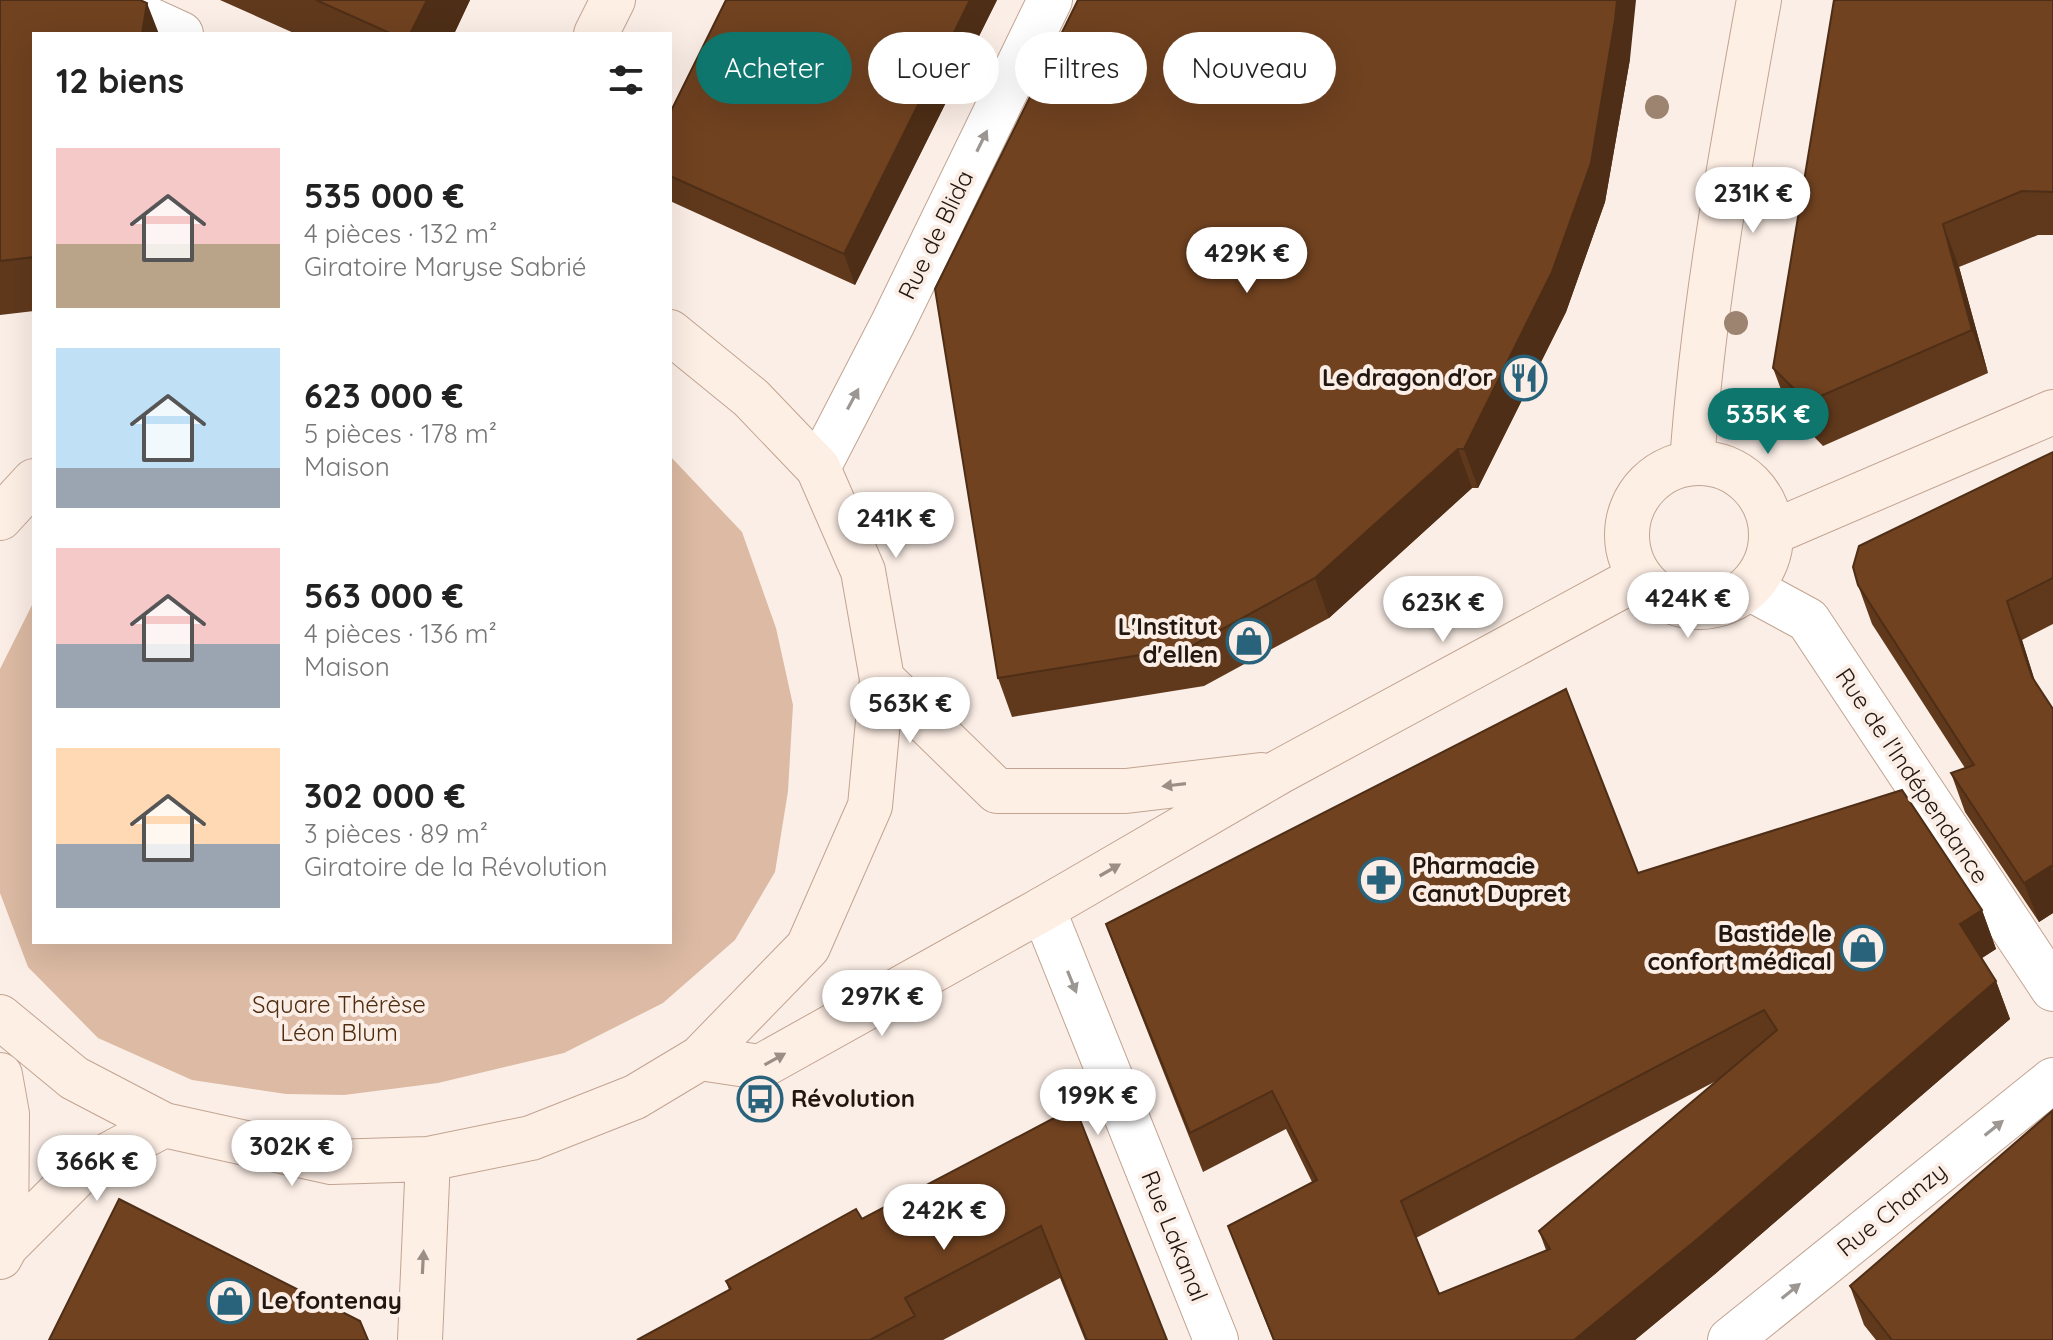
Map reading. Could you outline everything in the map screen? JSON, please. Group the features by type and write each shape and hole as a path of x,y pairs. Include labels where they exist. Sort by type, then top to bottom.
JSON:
{"main road":[{"path":"597,32 613,0"},
{"path":"1692,463 1703,342 1730,156 1759,0"},
{"path":"0,1017 74,1078 164,1125 331,1162 428,1159 531,1138 635,1097 700,1058 808,947 870,806 882,679 863,571 818,468 751,398 672,334"},
{"path":"1771,533 2053,412"},
{"path":"1692,463 1716,465 1737,474 1755,489 1766,510 1771,533 1770,553 1762,571 1749,588 1728,602 1704,607 1679,605 1657,594 1639,577 1629,554 1627,528 1634,504 1648,484 1668,469 1692,463"},
{"path":"0,518 32,483"},
{"path":"700,1058 760,1067 1043,909 1279,772 1639,577"},
{"path":"882,679 997,791 1126,791 1279,772"},
{"path":"0,1075 7,1114 3,1251"},
{"path":"3,1251 84,1168 164,1125"},
{"path":"420,1340 428,1159"}],"street":[{"path":"107,0 177,32"},
{"name":"Rue de Blida","path":"818,468 893,323 1050,0"},
{"name":"Rue de l'Indépendance","path":"1749,588 1808,620 2053,989"},
{"name":"Rue Lakanal","path":"1043,909 1216,1340"},
{"name":"Rue Chanzy","path":"1730,1340 2053,1080"}],"green space":[{"name":"Square Thérèse Léon Blum","path":"672,458 742,532 776,628 793,705 788,791 775,872 735,940 663,1003 564,1053 438,1083 344,1095 286,1094 192,1080 98,1038 28,967 0,893 0,669 32,605 32,944 672,944"}],"building":[{"path":"0,0 140,0 147,3 142,32 32,32 32,257 0,261"},
{"path":"316,0 427,0 411,32 388,32"},
{"path":"726,0 970,0 954,32 868,32 868,104 918,104 844,254 672,177 672,109 696,61 696,104 852,104 852,32 710,32"},
{"path":"1078,0 1617,0 1591,163 1552,272 1464,449 1458,449 1315,578 1190,647 998,678 935,289 1027,104 1147,104 1147,32 1062,32"},
{"path":"1834,0 2053,0 2053,192 2022,191 1943,224 1972,330 1807,402 1773,368"},
{"path":"2053,452 2053,578 2007,601 2032,677 2053,709 2053,867 2024,883 1951,773 1974,765 1858,585 1853,567 1859,546"},
{"path":"1566,689 1638,873 1902,790 1982,910 1960,924 1996,981 1701,1236 1574,1340 1274,1340 1228,1226 1317,1180 1272,1091 1190,1133 1106,924","holes":["1764,1010 1777,1030 1539,1231 1550,1249 1439,1294 1401,1201"]},
{"path":"1075,1107 1167,1340 1087,1340 1041,1226 905,1298 915,1316 870,1340 637,1340 731,1289 726,1281 856,1209 862,1219"},
{"path":"2052,1111 2053,1340 1892,1340 1850,1286"},
{"path":"119,1199 360,1321 368,1340 49,1340"}],"place":[{"name":"Le dragon d'or","path":"1524,378"},
{"name":"L'Institut d'ellen","path":"1249,641"},
{"name":"Pharmacie Canut Dupret","path":"1381,880"},
{"name":"Bastide le confort médical","path":"1863,948"},
{"name":"Révolution","path":"760,1099"},
{"name":"Le fontenay","path":"230,1301"}]}
